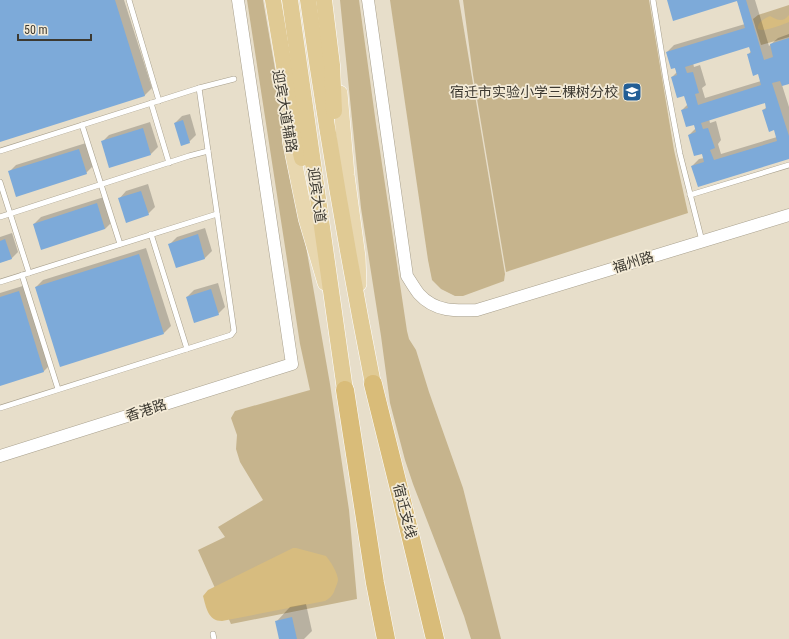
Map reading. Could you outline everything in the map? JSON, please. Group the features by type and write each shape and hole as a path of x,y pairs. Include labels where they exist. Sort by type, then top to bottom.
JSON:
{"highway":[{"path":"273,0 291,108 334,313"},
{"name":"迎宾大道","path":"290,0 345,390"},
{"name":"迎宾大道","path":"308,0 338,198 373,384"},
{"path":"324,0 332,65 338,198"},
{"name":"宿迁支线","path":"373,384 435,639"},
{"path":"345,390 375,583 386,639"}],"main road":[{"name":"迎宾大道辅路","path":"266,0 289,136 306,219 334,313"},
{"path":"331,0 347,175 358,257 359,313"}],"street":[{"name":"香港路","path":"0,456 292,364 238,0"},
{"name":"福州路","path":"368,0 407,276 419,294 427,302 440,308 456,311 477,310 789,215"}],"lane":[{"path":"129,0 159,101"},
{"path":"653,0 668,94 680,154 702,241"},
{"path":"0,151 199,88 234,79"},
{"path":"0,408 231,335 234,331 199,88"},
{"path":"151,103 169,163"},
{"path":"82,125 120,244"},
{"path":"0,217 208,151"},
{"path":"690,195 789,165"},
{"path":"0,182 29,273"},
{"path":"0,282 217,214"},
{"path":"151,234 187,349"},
{"path":"22,275 58,390"}],"shaded area":[{"path":"247,0 263,0 330,384 349,510 357,599 231,624 198,550 225,537 218,527 263,500 240,462 236,449 237,435 231,418 235,411 310,390 300,344"},
{"path":"340,0 359,0 407,331 409,339 416,350 429,392 463,488 501,639 471,639 464,616 413,484 390,403 361,208"},
{"path":"390,0 459,0 505,274 504,281 463,296 455,296 441,289 432,280"},
{"name":"宿迁市实验小学三棵树分校","path":"463,0 649,0 674,150 688,213 506,272 473,75"},
{"path":"789,5 789,37 761,45 753,19 758,15"},
{"path":"789,15 789,22 767,29 758,29 759,24 770,16 778,20 782,20 787,18"},
{"path":"293,548 326,556 328,558 338,579 334,592 329,598 325,601 222,621 214,619 208,613 203,596 208,590"}],"building":[{"path":"0,0 115,0 145,96 0,142"},
{"path":"667,0 746,0 764,60 773,57 770,44 789,38 789,84 782,86 780,81 772,83 789,136 789,159 698,187 691,166 704,162 702,154 694,156 688,135 696,132 694,125 686,127 681,110 688,108 684,96 677,98 671,77 677,75 675,68 671,69 666,52 745,28 737,1 673,21","holes":["749,47 751,53 747,54 753,76 758,74 761,85 698,105 695,94 699,93 693,72 687,73 685,67","765,103 766,109 762,110 769,132 774,130 777,141 714,160 710,150 715,148 708,128 703,129 701,123"]},
{"path":"183,120 190,143 181,146 174,123"},
{"path":"143,128 151,155 109,168 101,141"},
{"path":"79,149 87,174 16,197 8,171"},
{"path":"141,191 149,215 126,223 118,198"},
{"path":"97,203 105,229 41,250 33,224"},
{"path":"198,234 205,259 176,268 168,244"},
{"path":"5,239 12,259 0,263 0,241"},
{"path":"139,254 164,334 60,367 35,287"},
{"path":"211,289 219,315 194,323 186,297"},
{"path":"19,291 44,372 0,386 0,297"},
{"path":"292,617 297,639 279,639 275,621"}],"place":[{"name":"宿迁市实验小学三棵树分校","path":"632,92"}]}
